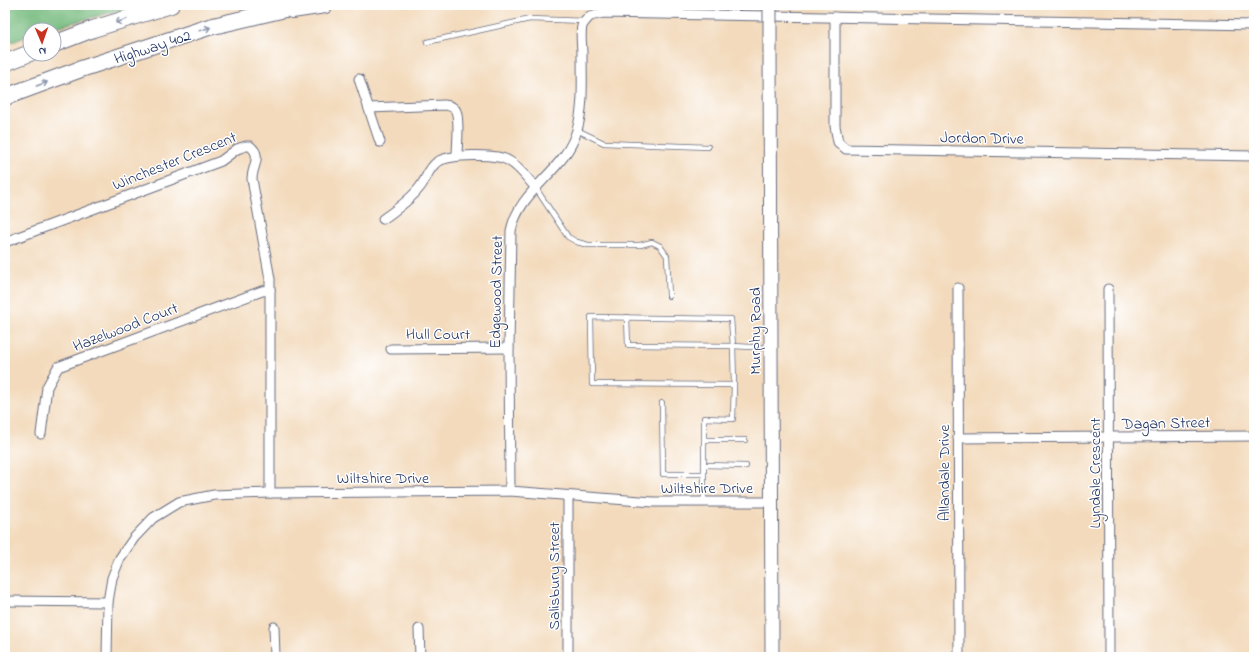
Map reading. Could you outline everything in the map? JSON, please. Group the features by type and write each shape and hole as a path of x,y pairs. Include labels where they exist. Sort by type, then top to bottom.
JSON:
{"highway":[{"name":"Highway 402","path":"62,41 94,29 171,5"},
{"name":"Highway 402","path":"5,97 132,52 209,27 302,5"},
{"path":"255,16 325,5"},
{"path":"5,63 22,56"}],"street":[{"name":"Murphy Road","path":"770,5 772,657"},
{"path":"585,21 595,14 603,13 1254,25"},
{"name":"Jordon Drive","path":"835,17 835,126 838,142 841,147 846,149 1254,156"},
{"name":"Edgewood Street","path":"510,491 509,348 511,231 513,220 518,210 535,187 565,155 577,130 582,92 582,27 585,21"},
{"path":"359,79 380,142"},
{"path":"369,108 438,105 452,107 456,111 457,156"},
{"name":"Winchester Crescent","path":"5,242 221,161 241,147 250,146 256,153 257,158 252,173 252,179 269,269 270,493"},
{"path":"383,219 421,186 430,168 438,161 457,156 498,158 508,160 516,166 535,187"},
{"name":"Allandale Drive","path":"958,288 959,657"},
{"name":"Lyndale Crescent","path":"1108,289 1110,657"},
{"name":"Hazelwood Court","path":"41,434 47,387 58,367 262,290 270,290"},
{"name":"Hull Court","path":"391,349 509,348"},
{"name":"Dagan Street","path":"958,438 1254,436"},
{"name":"Wiltshire Drive","path":"107,657 108,602 112,578 120,558 134,538 153,518 179,502 214,495 270,493 510,491 653,502 771,502"},
{"name":"Salisbury Street","path":"568,496 568,657"},
{"path":"5,601 108,602"},
{"path":"274,627 275,657"},
{"path":"420,629 420,657"}],"lane":[{"path":"427,42 530,19 585,21"},
{"path":"577,130 604,143 708,147"},
{"path":"535,187 568,237 577,242 588,245 640,245 652,242 660,246 667,256 669,296"},
{"path":"704,502 704,418 733,419 734,385 731,320 591,317 592,384 734,385"},
{"path":"627,317 628,345 733,346 771,348"},
{"path":"662,403 663,474 704,474"},
{"path":"704,440 746,440"},
{"path":"704,465 746,466"}],"green space":[{"path":"5,5 139,5 62,25 62,22 22,22 22,38 5,45"}]}
